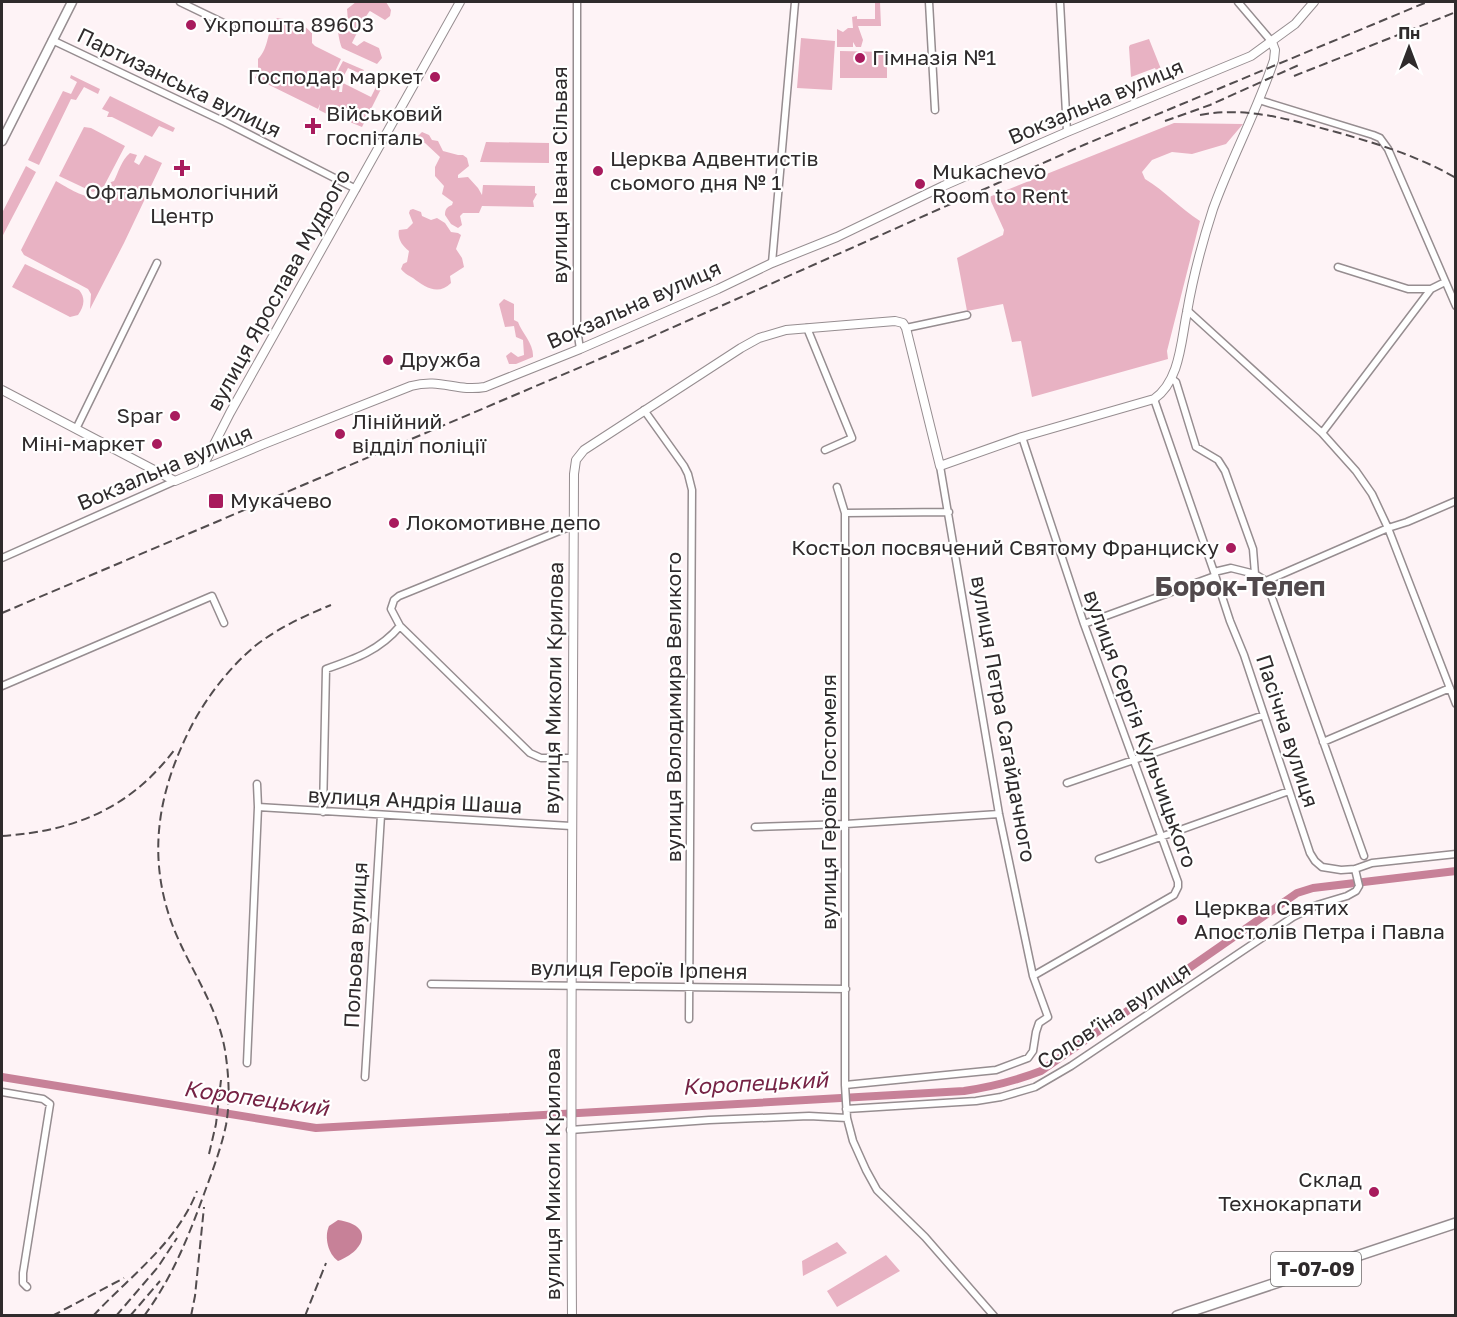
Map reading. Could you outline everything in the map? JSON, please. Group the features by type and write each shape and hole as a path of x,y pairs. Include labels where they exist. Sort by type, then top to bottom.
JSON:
{"main road":[{"path":"2,141 4,126 72,2"},
{"name":"Т-07-09","path":"1177,1316 1455,1223"}],"street":[{"path":"180,2 232,27"},
{"name":"вулиця Ярослава Мудрого","path":"201,470 252,373 460,2"},
{"name":"вулиця Івана Сільвая","path":"577,2 577,329 580,349"},
{"path":"772,262 795,2"},
{"path":"929,2 935,110"},
{"path":"1060,2 1067,132"},
{"path":"940,466 1022,437 1154,399 1162,394 1172,379 1197,262 1214,208 1275,60 1272,42 1239,2"},
{"name":"Вокзальна вулиця","path":"2,558 201,470 411,386 432,382 468,389 484,387 580,349 718,289 772,262 837,237 944,186 1067,132 1230,66 1272,42 1295,24 1314,2"},
{"name":"Партизанська вулиця","path":"52,40 225,122 356,189"},
{"path":"1259,100 1355,128 1380,138 1388,149 1455,306"},
{"path":"76,429 157,263"},
{"path":"1338,267 1408,289 1431,289"},
{"path":"1322,433 1431,289 1445,282"},
{"path":"1187,310 1322,433 1356,471 1372,494 1388,528 1455,704"},
{"name":"вулиця Миколи Крилова","path":"572,1316 570,986 576,460 584,450 644,410 759,338 786,330 895,321 903,323 906,328 967,315"},
{"path":"807,328 852,438 825,450"},
{"name":"вулиця Петра Сагайдачного","path":"844,1084 996,1070 1028,1058 1033,1051 1039,1023 1048,1017 1033,976 999,814 949,512 906,328"},
{"path":"1172,379 1176,382 1196,447 1218,460 1225,471 1253,549 1255,574"},
{"path":"2,390 175,482"},
{"name":"Пасічна вулиця","path":"1154,399 1218,588 1245,656 1310,853 1315,861 1322,867 1356,873 1372,863 1455,854"},
{"name":"вулиця Володимира Великого","path":"644,410 684,466 692,490 689,1019"},
{"name":"вулиця Сергія Кульчицького","path":"1022,437 1084,624 1178,882 1174,895 1033,976"},
{"name":"вулиця Героїв Гостомеля","path":"837,487 845,513 846,989 844,1084 847,1118 853,1141 877,1190 925,1237 994,1316"},
{"path":"1084,624 1231,568 1255,574 1266,581 1455,501"},
{"path":"845,513 949,512"},
{"path":"572,759 546,759 530,753 400,626 391,609 394,600 399,596 574,525"},
{"name":"Пасічна вулиця","path":"1266,581 1364,856"},
{"path":"2,686 212,596 224,623"},
{"path":"322,812 326,669 368,653 385,642 400,626"},
{"path":"1323,742 1450,688"},
{"path":"1067,783 1264,715"},
{"path":"247,1063 258,807 256,784"},
{"path":"1099,859 1289,792"},
{"name":"вулиця Андрія Шаша","path":"258,807 571,826"},
{"path":"755,826 846,824 999,814"},
{"name":"Польова вулиця","path":"365,1077 381,815"},
{"name":"Соловʼїна вулиця","path":"846,1106 976,1101 1001,1097 1035,1087 1071,1066 1293,917 1317,905 1356,891 1359,886 1356,873"},
{"name":"вулиця Героїв Ірпеня","path":"431,984 846,989"},
{"path":"2,1092 37,1098 50,1104 23,1273 23,1283 27,1287"},
{"path":"570,1126 817,1116 847,1118"}],"shaded area":[{"path":"356,2 386,2 391,10 390,16 385,20 370,11 352,43 357,46 364,41 379,48 382,58 377,64 341,46 338,29 348,21 347,9"},
{"path":"875,2 880,2 881,26 858,26 863,40 861,47 856,47 853,42 853,47 837,47 837,29 843,32 848,28 853,28 852,17 875,19"},
{"path":"277,18 291,23 295,21 301,23 312,33 312,43 315,46 341,59 334,78 343,61 364,70 361,74 348,68 340,83 339,92 342,92 343,83 371,97 377,85 363,78 367,72 385,81 362,127 319,110 320,104 318,109 255,78 258,71 258,59"},
{"path":"801,38 835,41 832,90 797,88"},
{"path":"1149,39 1165,79 1149,85 1146,83 1159,78 1155,68 1131,77 1129,47"},
{"path":"840,51 887,52 887,78 840,78"},
{"path":"71,75 100,89 98,94 84,87 76,100 71,99 39,165 28,160 63,91 71,94 77,82 70,78"},
{"path":"110,96 175,128 173,132 159,126 152,137 112,117 107,117 109,112 102,109"},
{"path":"1174,123 1243,124 1226,144 1192,154 1172,152 1152,160 1142,172 1145,179 1200,221 1167,351 1168,359 1032,397 1021,341 1012,342 1003,304 967,311 957,258 1003,235 1004,230 989,197"},
{"path":"84,127 91,128 125,146 104,186 93,192 59,176"},
{"path":"422,132 429,135 432,140 438,141 443,151 467,158 469,166 458,175 458,178 468,177 482,195 483,185 535,186 537,194 533,201 534,207 482,206 479,213 463,213 460,216 462,225 458,228 451,224 445,213 453,202 442,194 444,186 435,176 435,167 440,157 425,143 418,140"},
{"path":"486,142 549,143 549,163 480,162"},
{"path":"130,153 137,155 134,162 139,165 145,155 162,163 90,309 91,294 88,289 24,255 21,250 56,181 82,195 102,196 114,181 122,163"},
{"path":"26,166 36,172 2,237 2,213"},
{"path":"413,209 431,220 437,218 445,223 451,232 461,235 456,249 462,258 464,267 450,276 451,283 441,289 427,287 401,269 407,262 409,251 401,242 399,230 407,229 413,223 409,213"},
{"path":"25,264 79,290 83,296 83,302 78,315 70,317 12,287"},
{"path":"504,299 514,304 514,320 518,322 533,352 533,357 516,364 509,364 506,356 511,352 518,357 524,355 523,340 516,337 514,326 505,327 499,304"},
{"path":"338,1220 357,1227 362,1238 355,1251 338,1261 329,1250 327,1235 329,1226"},
{"path":"837,1242 847,1253 803,1276 802,1261"},
{"path":"886,1255 900,1271 837,1307 827,1291"}],"waterway":[{"name":"Коропецький","path":"2,1077 316,1128 964,1091 984,1088 1041,1071 1297,893 1313,888 1456,871"}],"railway":[{"path":"2,613 642,341 1086,144 1427,2"},
{"path":"1294,76 1456,12"},
{"path":"1165,121 1210,105 1301,64"},
{"path":"1200,115 1252,113 1302,123 1398,151 1456,178"},
{"path":"144,1316 171,1272 192,1226 222,1143 229,1100 223,1039 211,1005 179,941 164,898 158,846 165,796 181,747 193,723 213,691 229,672 255,646 273,634 331,605"},
{"path":"2,836 53,829 99,813 139,787 158,770 175,749"},
{"path":"209,1154 216,1124 221,1080"},
{"path":"93,1316 165,1243 178,1227 197,1191"},
{"path":"191,1316 204,1207"},
{"path":"116,1316 158,1267 177,1238"},
{"path":"305,1316 326,1263"},
{"path":"52,1316 124,1278"},
{"path":"130,1316 160,1281"}],"place":[{"name":"Укрпошта 89603","path":"191,25"},
{"name":"Гімназія №1","path":"860,58"},
{"name":"Господар маркет","path":"435,77"},
{"name":"Військовий госпіталь","path":"313,126"},
{"name":"Офтальмологічний Центр","path":"182,168"},
{"name":"Церква Адвентистів сьомого дня № 1","path":"598,171"},
{"name":"Mukachevo Room to Rent","path":"920,184"},
{"name":"Дружба","path":"388,360"},
{"name":"Spar","path":"175,416"},
{"name":"Лінійний відділ поліції","path":"340,434"},
{"name":"Міні-маркет","path":"157,444"},
{"name":"Мукачево","path":"216,501"},
{"name":"Локомотивне депо","path":"394,523"},
{"name":"Костьол посвячений Святому Франциску","path":"1231,548"},
{"name":"Церква Святих Апостолів Петра і Павла","path":"1182,920"},
{"name":"Склад Технокарпати","path":"1374,1192"}],"district":[{"name":"Борок-Телеп","path":"1240,587"}]}
